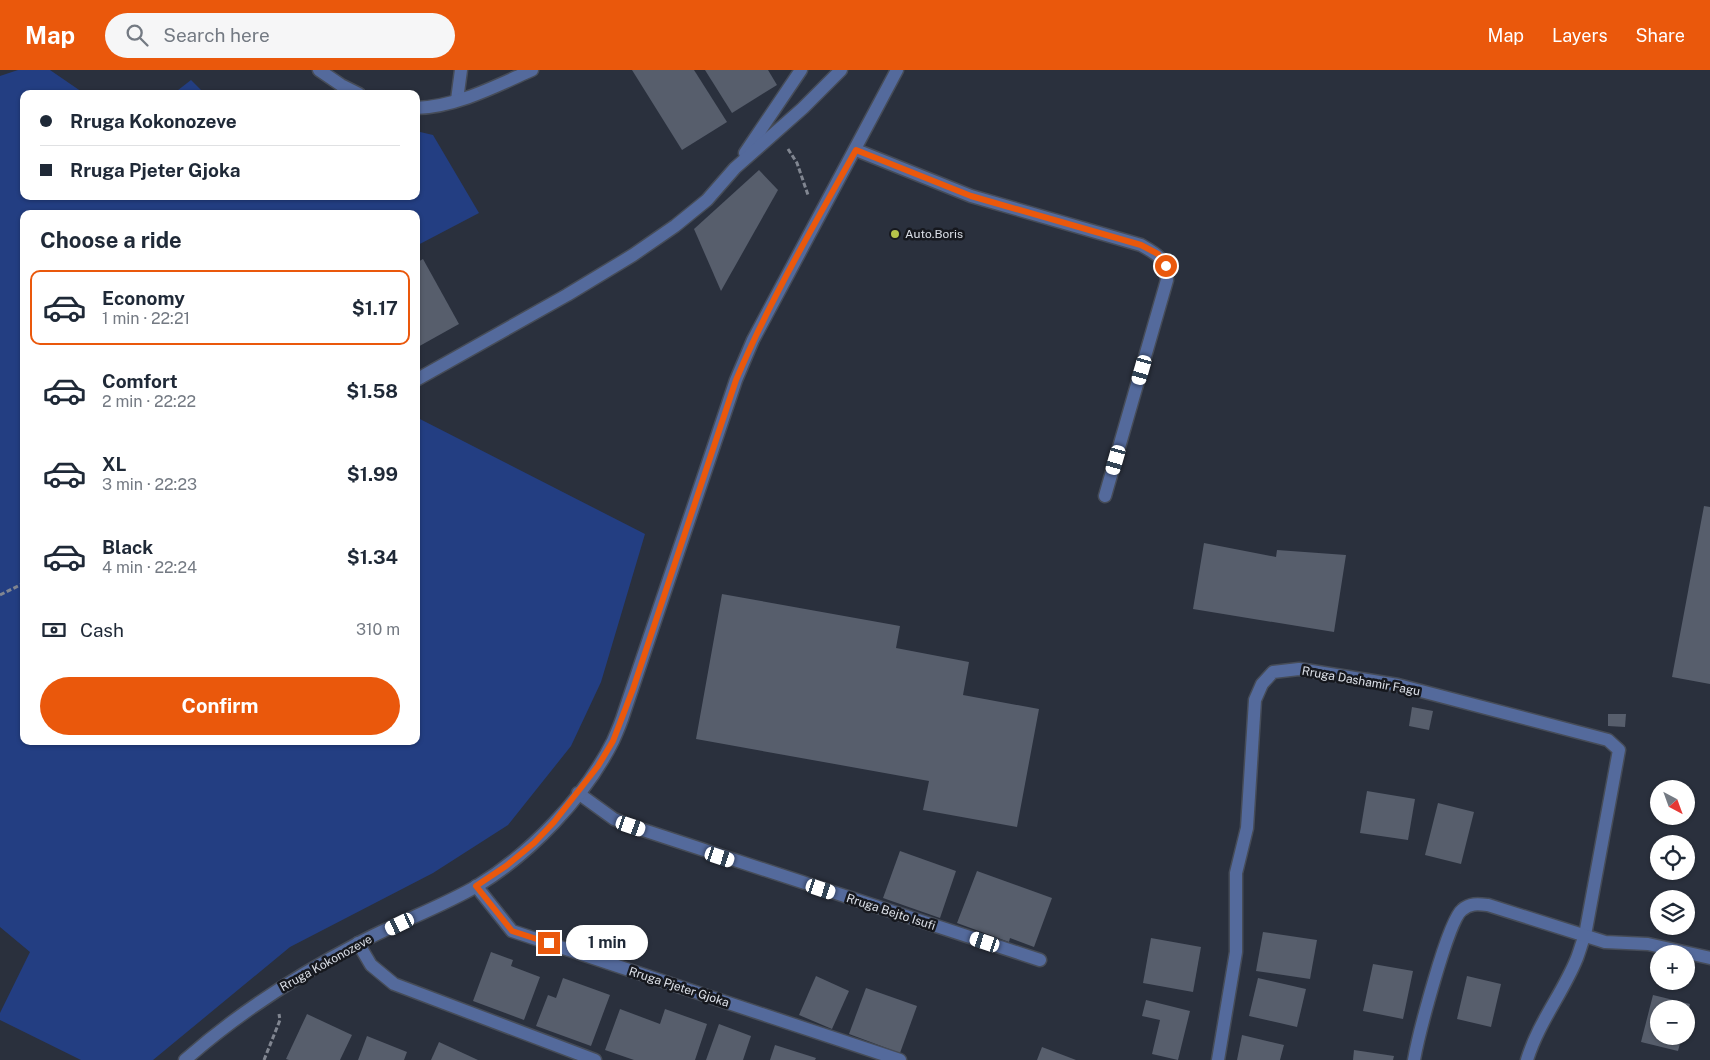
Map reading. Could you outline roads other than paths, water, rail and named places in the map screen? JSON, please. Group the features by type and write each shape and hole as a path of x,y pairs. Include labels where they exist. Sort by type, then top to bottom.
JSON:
{"street":[{"path":"319,70 352,90"},
{"path":"457,100 461,70"},
{"path":"420,108 430,108 457,100 532,70"},
{"path":"420,378 567,296 633,256 675,226 707,200 735,168 801,70"},
{"path":"735,168 841,70"},
{"name":"Rruga Kokonozeve","path":"185,1060 208,1040 269,995 358,943 476,886 506,866 534,843 578,794 613,741 624,713 736,380 753,340 897,70"},
{"path":"856,150 971,196 1141,245 1158,254 1166,266 1167,280 1106,496"},
{"name":"Rruga Dashamir Fagu","path":"1218,1060 1236,952 1236,873 1247,828 1255,700 1262,684 1273,672 1299,669 1398,685 1608,740 1619,750 1585,935"},
{"name":"Rruga Bejto Isufi","path":"578,794 614,819 631,826 1040,960"},
{"name":"Rruga Pjeter Gjoka","path":"476,886 512,931 900,1060"},
{"path":"1414,1060 1417,1043 1452,924 1461,910 1473,904 1488,905 1605,942 1648,944 1710,958"},
{"path":"1527,1060 1532,1044 1546,1015 1577,958 1585,935"},
{"path":"358,943 371,965 394,984 595,1060"}],"place":[{"name":"Auto.Boris","path":"895,234"}]}
